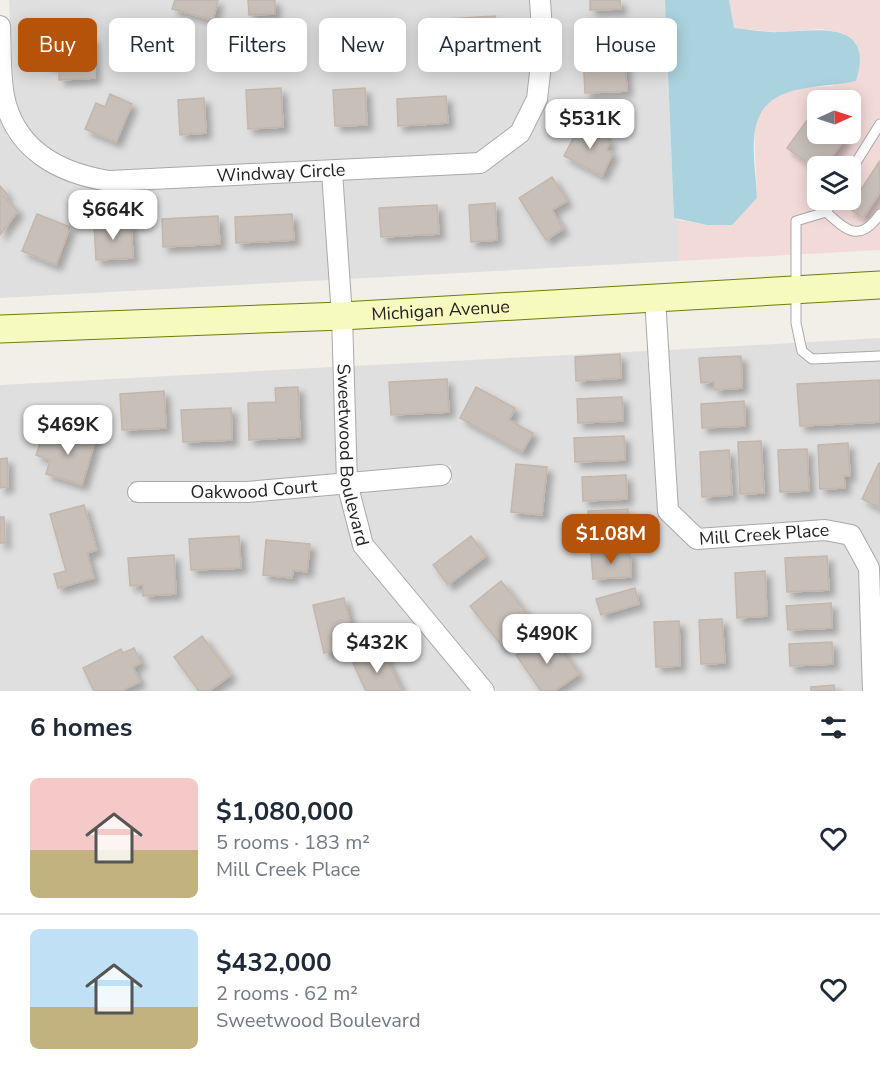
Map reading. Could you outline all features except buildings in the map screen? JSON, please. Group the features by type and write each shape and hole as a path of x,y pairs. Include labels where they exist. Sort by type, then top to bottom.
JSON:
{"main road":[{"name":"Michigan Avenue","path":"0,329 342,316 880,285"}],"street":[{"name":"Windway Circle","path":"0,26 4,96 15,129 45,160 79,176 109,181 332,172 480,163 519,133 537,99 543,47 540,0"},
{"name":"Sweetwood Boulevard","path":"332,172 342,316 347,483 363,545 484,691"},
{"name":"Mill Creek Place","path":"655,298 668,511 698,539 825,530 851,535 869,568 873,691"},
{"name":"Oakwood Court","path":"138,492 247,492 441,475"}],"lane":[{"path":"860,156 880,124"},
{"path":"880,214 867,229 857,232 848,231 826,212 796,221 795,290 796,323 802,351 812,359 880,356"}],"shaded area":[{"path":"9,0 530,0 531,18 418,18 418,72 530,72 527,97 511,128 476,154 110,172 83,167 52,153 24,124 14,95"},
{"path":"550,0 665,0 666,18 574,18 574,72 668,72 674,218 678,220 678,261 349,279 343,180 481,172 546,100 550,72 562,72 562,18 551,18"},
{"path":"729,0 880,0 880,250 678,261 678,220 707,225 757,198 754,124 764,104 776,95 801,88 833,86 857,43 843,33 821,29 777,32 733,28"},
{"path":"0,115 7,135 37,166 75,184 107,190 323,181 329,280 0,298"},
{"path":"880,338 880,593 878,564 860,531 853,526 702,530 678,507 667,350"},
{"path":"647,351 658,512 661,517 690,545 824,539 844,543 859,570 863,691 497,691 372,541 359,491 452,483 451,466 357,473 353,366"},
{"path":"333,367 337,475 247,483 128,484 128,501 247,501 339,492 355,550 471,691 0,691 0,385"}],"water":[{"path":"665,0 729,0 734,28 774,32 827,31 851,38 858,47 860,61 856,81 801,89 781,95 768,104 759,116 754,146 757,198 732,225 707,225 674,218 668,72 677,72 677,18 666,18"}]}
